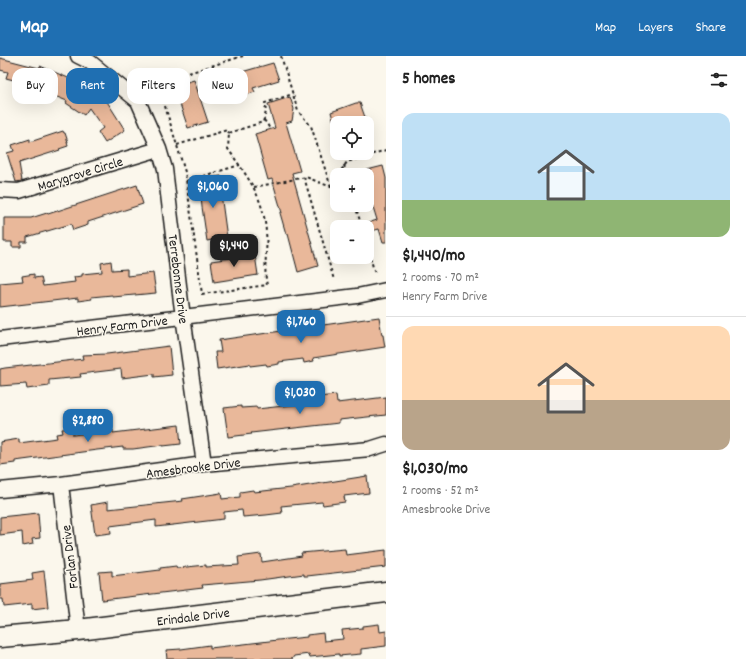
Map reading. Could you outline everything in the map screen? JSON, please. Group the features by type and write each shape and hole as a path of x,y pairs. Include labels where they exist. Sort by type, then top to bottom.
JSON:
{"street":[{"name":"Terrebonne Drive","path":"78,56 90,62 127,92"},
{"name":"Terrebonne Drive","path":"139,104 159,149 165,169 183,317 204,464"},
{"name":"Marygrove Circle","path":"0,190 19,192 159,149"},
{"name":"Henry Farm Drive","path":"0,339 357,296 386,290"},
{"name":"Amesbrooke Drive","path":"0,490 61,484 204,464 370,449 386,444"},
{"name":"Forlan Drive","path":"61,484 78,630"},
{"name":"Erindale Drive","path":"0,637 78,630 386,592"}],"path":[{"path":"190,73 243,56"},
{"path":"282,56 298,111 311,126 330,187"},
{"path":"177,145 227,130 230,133 263,122 266,112 265,103 293,94"},
{"path":"164,104 186,180 202,294 267,285 264,273 266,233 264,214 254,187 228,149 230,133"},
{"path":"264,120 270,129"},
{"path":"342,168 346,162 386,150"},
{"path":"186,180 240,165"},
{"path":"254,187 304,177 330,187"},
{"path":"304,177 334,280"},
{"path":"372,264 375,274"}],"building":[{"path":"0,58 39,68 12,68 12,80 6,78 8,72 0,70"},
{"path":"273,63 279,80 253,88 255,92 248,94 248,70"},
{"path":"58,74 66,77 66,101 58,97"},
{"path":"194,80 198,92 198,104 202,104 208,122 188,128 180,104 190,104 190,81"},
{"path":"290,97 294,109 292,121 286,123 300,171 292,173 318,266 298,272 288,234 286,234 280,213 282,213 272,179 268,180 255,134 275,128 268,104"},
{"path":"360,103 365,116 332,116 331,112"},
{"path":"68,104 109,104 125,130 105,143 98,132 103,128 89,108 84,115"},
{"path":"63,131 68,142 68,146 19,163 22,181 16,182 7,153 14,151 12,145 30,139 30,142"},
{"path":"383,166 386,178 386,242 383,242 379,229 374,230 374,221 377,220 374,210 374,168"},
{"path":"221,176 223,194 221,194 227,238 226,240 216,242 216,239 207,241 200,179"},
{"path":"137,185 143,204 88,222 88,225 73,230 71,224 27,237 27,242 21,242 21,247 12,247 12,242 4,242 4,218 31,218 47,213 48,214"},
{"path":"255,255 258,275 214,282 211,261"},
{"path":"111,261 112,270 127,269 127,276 153,273 156,293 113,297 112,295 91,297 92,299 78,301 78,298 0,307 0,283 23,281 22,276 34,274 34,278 41,277 43,286 75,282 74,277 82,276 82,274 102,272 101,263"},
{"path":"379,317 385,347 313,358 314,361 304,363 303,359 279,362 279,364 267,366 266,364 250,366 250,364 217,369 215,352 221,352 219,340"},
{"path":"169,346 172,375 154,377 154,374 122,378 121,369 80,374 81,377 49,380 49,386 27,389 26,384 0,386 0,369 83,359 82,355 107,354"},
{"path":"336,395 337,403 386,397 386,415 339,420 339,423 228,437 224,408 241,406 241,408 257,407 257,409 320,402 319,397"},
{"path":"179,425 181,444 133,449 123,449 123,447 97,450 15,461 15,463 0,465 0,442 19,439 19,443 57,438 56,434 63,433 62,429 73,428 73,435 113,430 113,433"},
{"path":"367,476 369,493 344,496 345,502 323,505 322,502 281,506 282,513 243,517 242,510 224,512 224,519 156,527 156,520 110,526 111,533 95,535 91,505 108,502 108,509 183,501 182,499 221,493 222,499 240,497 240,492 291,488"},
{"path":"38,513 40,538 32,539 33,544 23,546 22,532 0,535 0,517"},
{"path":"345,549 346,555 386,550 386,567 307,576 304,576 304,574 260,580 202,585 203,588 102,600 99,572 112,571 112,576 160,570 160,568 176,566 177,568 206,565 206,567 239,565 238,557 261,554 262,562 302,556 301,553"},
{"path":"44,571 48,607 32,609 32,604 4,607 3,599 0,599 0,584 33,580 32,573"},
{"path":"379,624 380,632 386,631 386,646 361,649 361,654 339,656 339,654 310,657 309,654 294,656 292,659 167,659 166,650 210,645 210,648 307,637 307,635 323,633 324,641 343,639 342,630 363,628 363,626"}]}
